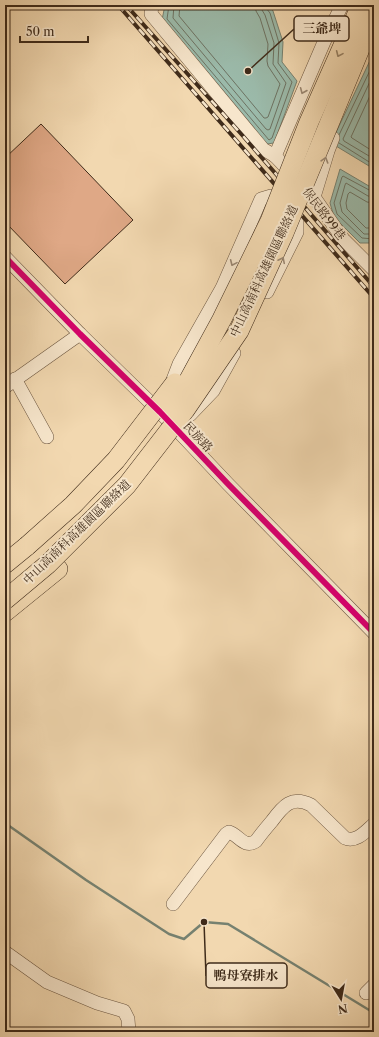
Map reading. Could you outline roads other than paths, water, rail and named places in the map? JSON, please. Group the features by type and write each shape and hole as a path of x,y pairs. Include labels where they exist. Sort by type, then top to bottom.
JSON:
{"highway":[{"name":"中山高南科高雄園區聯絡道","path":"5,584 40,554 119,475 179,398 222,319 270,221 309,122 361,5"},
{"name":"中山高南科高雄園區聯絡道","path":"5,601 48,564 127,485 185,410 239,331 284,233 374,15"},
{"path":"5,564 73,505 116,460 222,319"},
{"path":"5,612 58,570 99,531 138,490 197,411 239,331"}],"street":[{"name":"保民路99巷","path":"152,5 151,14 263,149 275,156 314,197 342,239 374,270"},
{"path":"275,156 324,42 342,5"},
{"path":"314,197 328,151 374,38"},
{"path":"5,574 65,520 119,465 160,412 179,364 222,288 261,198 271,196 297,222 297,232 259,308 213,390 118,500 65,554 5,601"},
{"name":"民族路","path":"5,257 80,334 160,412 228,484 374,633"},
{"path":"47,437 10,383 80,334"},
{"path":"172,904 228,832 246,844 251,844 256,841 280,810 287,804 296,801 305,802 311,805 345,838 349,840 359,836 374,824"},
{"path":"5,952 47,982 97,1003 124,1011 128,1019 129,1032"}],"water":[{"path":"165,5 269,5 273,11 283,42 282,62 297,81 274,143 267,144 162,20"},
{"path":"374,52 374,169 331,143"},
{"path":"340,169 374,189 374,243 360,243 334,217 330,203"}],"waterway":[{"path":"5,823 86,880 169,934 184,939 204,922 228,924 374,1013"}],"railway":[{"path":"118,5 374,298"},
{"path":"126,5 243,136 374,287"}],"place":[{"name":"三爺埤","path":"248,71"},
{"name":"鴨母寮排水","path":"204,922"}]}
